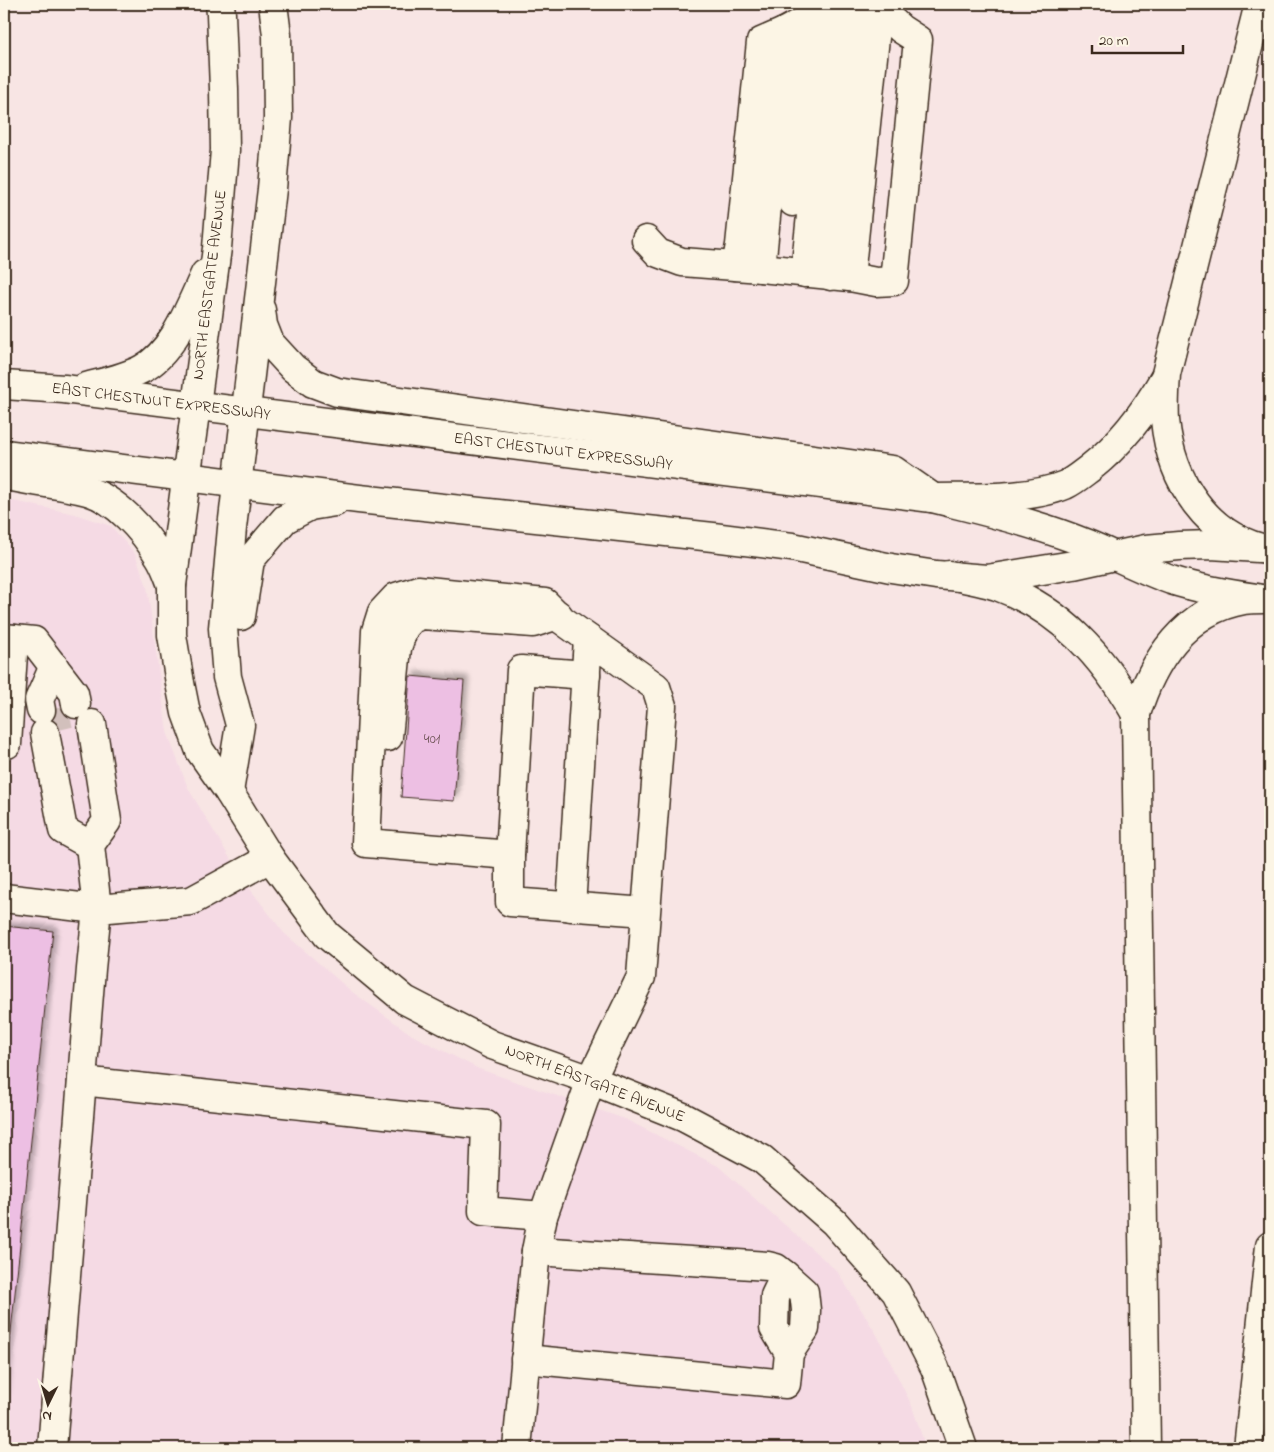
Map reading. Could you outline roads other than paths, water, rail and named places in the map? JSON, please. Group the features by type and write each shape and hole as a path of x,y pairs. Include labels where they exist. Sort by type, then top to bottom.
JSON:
{"main road":[{"name":"NORTH EASTGATE AVENUE","path":"220,4 225,150 218,248 172,585 172,635 186,713 200,751 229,792 270,858 327,934 405,1000 492,1045 592,1080 683,1117 762,1159 834,1222 896,1292 935,1368 963,1448"},
{"path":"240,725 227,677 223,628 232,528 272,189 278,118 277,35 273,4"},
{"path":"1258,4 1166,374 1164,397 1165,420 1175,464 1195,502 1223,530 1254,547 1270,550"},
{"path":"646,240 658,253 682,262 894,281 918,40 870,5 806,273"},
{"path":"806,273 826,9"},
{"path":"806,273 784,32 826,9"},
{"path":"64,389 84,387 115,380 142,369 162,354 188,310 218,248"},
{"path":"259,294 263,325 270,342 293,368 313,383 337,392 893,470 932,498 1012,495 1040,491 1065,484 1101,460 1120,442 1153,398 1166,374"},
{"name":"EAST CHESTNUT EXPRESSWAY","path":"4,385 64,389 932,498 1029,523 1072,538 1172,580 1202,589 1263,599 1227,604 1192,623 1164,653 1152,671 1136,714"},
{"path":"4,454 359,499 792,547 891,568 987,579 1073,565 1146,549 1179,546 1243,546 1270,550"},
{"path":"4,475 87,491 106,499 129,519 148,540 161,558 172,585"},
{"path":"229,792 240,725 244,675 240,614 250,560 285,519 310,506 359,499"},
{"path":"949,575 974,579 998,586 1022,597 1052,615 1086,644 1104,665 1121,688 1136,714 1146,1448"},
{"path":"510,855 366,843 376,631 382,612 396,597 418,590 545,603 588,639 656,687 662,706 641,977 592,1080 543,1216 536,1250 517,1448"},
{"path":"4,744 7,744 9,639 34,642 74,692 67,717 63,830 90,845"},
{"path":"571,907 588,639"},
{"path":"52,1448 97,909 90,845 107,821 67,717 39,700 54,666"},
{"path":"586,674 521,670 510,855 510,902 646,912"},
{"path":"4,898 97,909 192,901 270,858"},
{"path":"82,1081 486,1125 483,1210 543,1216"},
{"path":"1248,1448 1270,1246"},
{"path":"525,1358 786,1384 789,1353 774,1328 775,1296 785,1275 776,1268 536,1250"}],"tunnel":[{"path":"54,709 59,730"}]}
